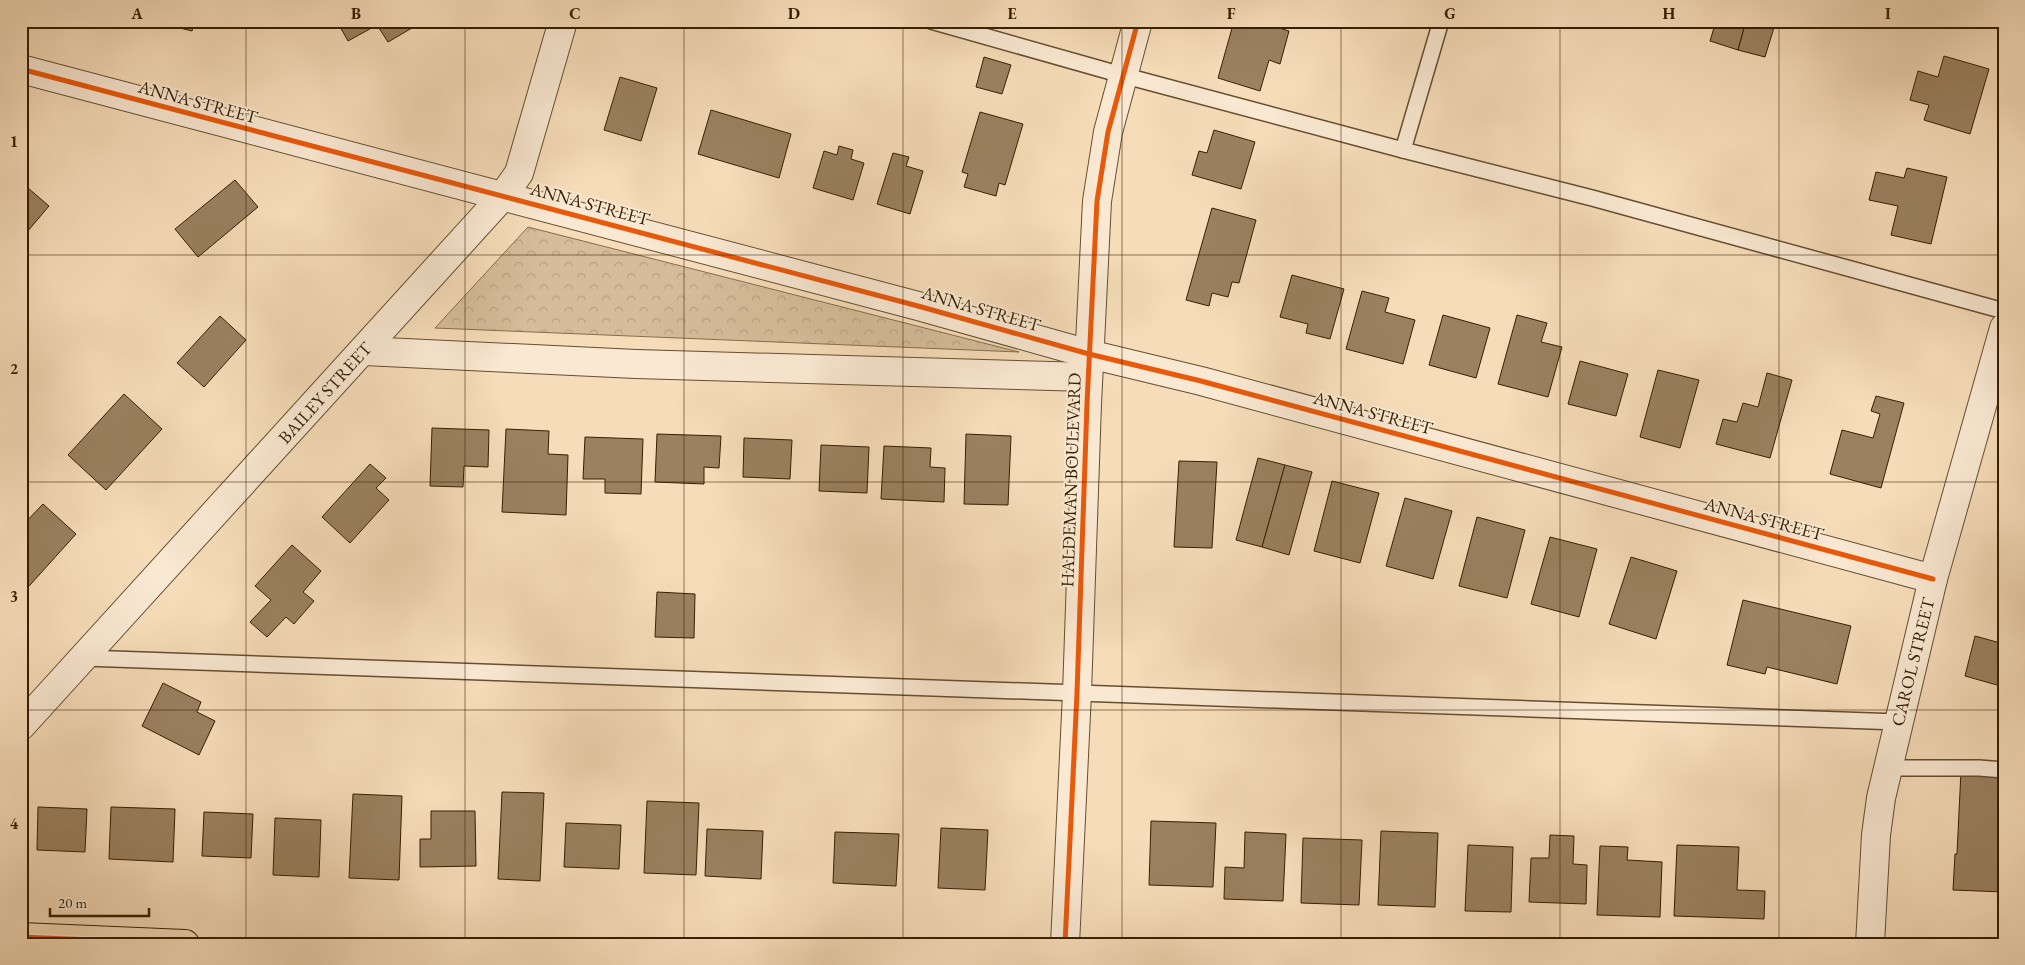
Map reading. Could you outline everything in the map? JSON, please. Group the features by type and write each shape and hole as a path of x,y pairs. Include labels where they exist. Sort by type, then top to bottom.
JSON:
{"main road":[{"path":"21,937 185,944"}],"street":[{"name":"BAILEY STREET","path":"21,726 503,196 519,173 563,21"},
{"name":"HALDEMAN BOULEVARD","path":"1065,944 1097,201 1108,132 1138,21"},
{"name":"ANNA STREET","path":"21,70 909,303 1089,366"},
{"name":"CAROL STREET","path":"1870,944 1876,835 1887,768 1933,579 2004,328"},
{"name":"ANNA STREET","path":"364,351 636,364 1089,366 1201,381 1933,579"}],"lane":[{"path":"931,21 1122,75 1592,198 2004,311"},
{"path":"1403,150 1441,21"},
{"path":"84,658 1899,722"},
{"path":"1887,768 1979,768 2004,770"}],"green space":[{"path":"528,227 1019,352 435,328"}],"building":[{"path":"165,21 195,21 192,31 164,24"},
{"path":"346,21 424,21 388,42 377,25 348,41 339,25"},
{"path":"1016,21 1040,21 1038,28"},
{"path":"1234,21 1257,21 1289,31 1280,64 1269,60 1260,91 1218,78"},
{"path":"1640,21 1658,21 1656,26"},
{"path":"1716,21 1746,21 1738,50 1710,41"},
{"path":"1746,21 1776,21 1765,57 1738,50"},
{"path":"1944,56 1989,69 1970,134 1924,120 1929,105 1910,100 1918,71 1938,77"},
{"path":"984,57 1011,65 1002,94 976,87"},
{"path":"620,77 657,88 641,141 604,130"},
{"path":"711,110 791,134 779,178 698,154"},
{"path":"980,112 1023,124 1005,185 999,183 996,196 964,187 968,174 962,172"},
{"path":"1214,130 1255,142 1241,189 1192,175 1199,151 1207,153"},
{"path":"839,146 853,150 851,159 864,163 853,200 813,188 824,151 837,155"},
{"path":"893,153 909,157 906,166 923,171 910,214 877,204"},
{"path":"1907,168 1947,177 1931,244 1891,235 1898,206 1869,200 1876,172 1904,178"},
{"path":"235,180 258,207 198,257 175,229"},
{"path":"21,182 49,206 27,232 21,227"},
{"path":"1212,208 1256,220 1239,283 1232,282 1228,297 1212,293 1209,306 1186,300"},
{"path":"1292,275 1344,289 1330,339 1306,333 1308,324 1280,317"},
{"path":"1362,291 1389,298 1385,312 1415,320 1403,364 1346,349"},
{"path":"1443,315 1490,328 1476,378 1429,365"},
{"path":"1517,315 1547,323 1541,342 1562,347 1548,397 1498,384"},
{"path":"220,316 246,340 204,387 177,363"},
{"path":"1580,361 1628,374 1616,416 1568,404"},
{"path":"1658,370 1699,380 1680,448 1640,437"},
{"path":"1767,373 1792,380 1770,458 1716,444 1723,419 1737,422 1743,403 1758,407"},
{"path":"124,394 162,429 106,490 68,455"},
{"path":"1876,396 1904,403 1881,488 1830,474 1842,430 1873,438 1880,414 1871,411"},
{"path":"432,428 489,430 488,467 464,466 463,487 430,486"},
{"path":"506,429 549,431 548,454 568,455 566,515 502,512"},
{"path":"657,434 721,436 719,468 704,467 704,484 655,482"},
{"path":"966,434 1011,436 1008,505 964,504"},
{"path":"585,437 643,439 641,494 605,493 605,479 583,479"},
{"path":"744,438 792,440 790,479 743,477"},
{"path":"821,445 869,447 867,493 819,491"},
{"path":"884,446 931,448 930,467 945,468 944,502 881,499"},
{"path":"1258,458 1285,465 1262,547 1236,540"},
{"path":"1179,461 1217,462 1212,548 1174,547"},
{"path":"370,464 386,478 376,488 389,500 350,543 322,517"},
{"path":"1285,465 1312,472 1289,555 1262,547"},
{"path":"1332,481 1379,493 1360,563 1314,551"},
{"path":"1405,498 1452,511 1433,579 1386,566"},
{"path":"43,504 76,534 21,595 21,527"},
{"path":"1477,517 1525,530 1507,598 1459,586"},
{"path":"1550,537 1597,549 1579,617 1531,604"},
{"path":"292,545 321,571 303,592 314,601 294,624 286,617 267,637 250,622 271,600 255,586"},
{"path":"1631,557 1677,571 1656,639 1609,624"},
{"path":"657,592 695,594 694,638 655,637"},
{"path":"1743,600 1851,626 1837,684 1767,667 1765,674 1727,665"},
{"path":"1975,636 2004,644 2004,687 1965,676"},
{"path":"163,683 201,702 197,712 215,721 199,755 142,726"},
{"path":"1961,771 2004,773 2004,892 1953,890 1955,854 1957,854"},
{"path":"502,792 544,793 540,881 498,879"},
{"path":"353,794 402,796 399,880 349,878"},
{"path":"647,801 699,803 696,875 644,873"},
{"path":"38,807 87,809 85,852 37,850"},
{"path":"111,807 175,809 173,862 109,859"},
{"path":"431,811 475,811 476,866 420,867 420,839 431,839"},
{"path":"204,812 253,814 251,858 202,856"},
{"path":"275,818 321,820 319,877 273,875"},
{"path":"1151,821 1216,823 1213,887 1149,885"},
{"path":"566,823 621,825 619,869 564,867"},
{"path":"941,828 988,830 985,890 938,888"},
{"path":"707,829 763,831 761,879 705,876"},
{"path":"1381,831 1438,833 1435,907 1378,905"},
{"path":"835,832 899,834 896,886 833,883"},
{"path":"1245,832 1286,834 1283,901 1224,899 1225,867 1244,868"},
{"path":"1550,835 1574,836 1573,864 1587,865 1586,904 1529,902 1531,858 1549,858"},
{"path":"1303,838 1362,840 1359,905 1301,903"},
{"path":"1468,845 1513,847 1511,912 1465,911"},
{"path":"1677,845 1739,847 1737,890 1765,891 1764,919 1674,916"},
{"path":"1600,846 1628,847 1627,860 1662,862 1660,917 1597,915"}],"cycle path":[{"path":"1065,944 1097,201 1108,132 1138,21"},
{"path":"21,69 918,306 1089,354 1201,381 1933,579"},
{"path":"21,937 185,944"}]}
